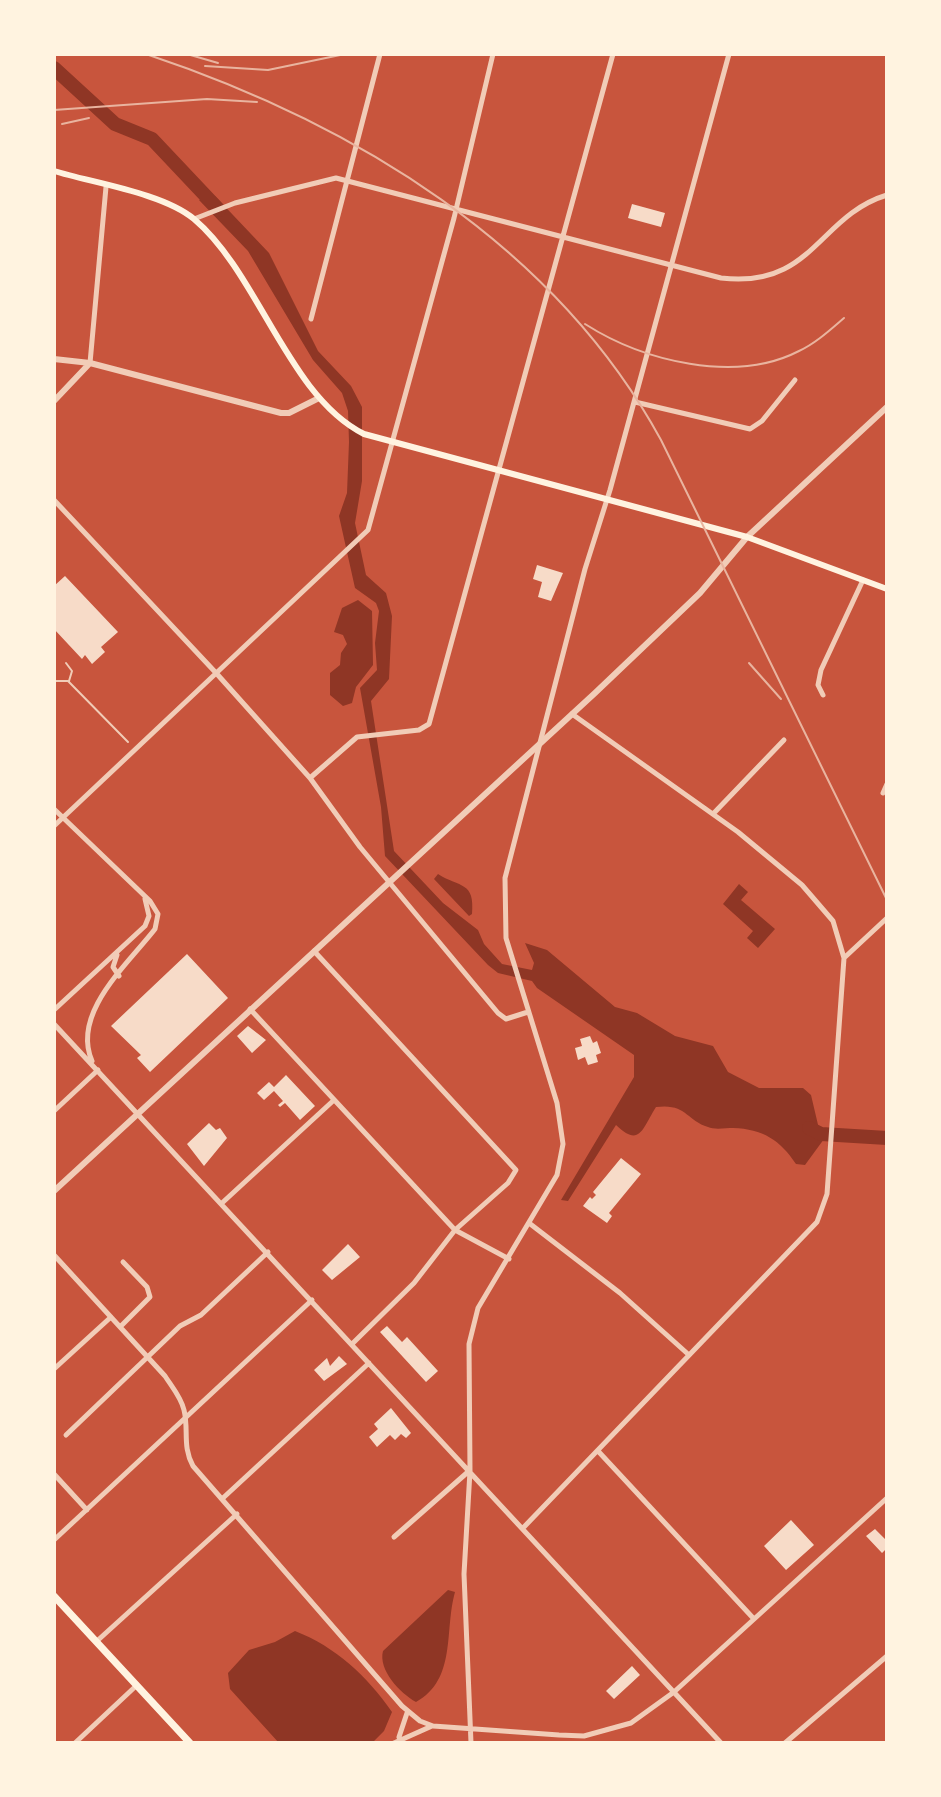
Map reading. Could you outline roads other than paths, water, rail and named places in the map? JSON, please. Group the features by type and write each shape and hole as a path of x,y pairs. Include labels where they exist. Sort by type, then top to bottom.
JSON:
{"main road":[{"path":"54,171 159,201 194,219 232,266 319,398 348,426 364,434 747,537 885,586"},
{"path":"54,1596 190,1743"}],"street":[{"path":"311,319 380,54"},
{"path":"54,826 360,541 372,523 456,209 493,54"},
{"path":"310,778 351,741 377,733 419,730 429,724 501,472 613,54"},
{"path":"471,1743 464,1574 470,1471 468,1357 472,1325 486,1295 557,1175 563,1130 504,927 505,878 585,569 635,402 729,54"},
{"path":"194,219 209,211 318,180 347,180 722,278 748,280 768,277 796,263 859,209 887,195"},
{"path":"54,401 90,363 106,187"},
{"path":"54,359 90,363 281,413 300,409 319,398"},
{"path":"635,402 750,429 762,421 795,380"},
{"path":"54,1191 406,864 542,743 700,593 747,537 887,407"},
{"path":"54,500 310,778 502,1017 511,1018 528,1012"},
{"path":"823,695 818,685 821,670 863,580"},
{"path":"523,1528 817,1222 827,1194 844,958 833,921 819,903 767,855 572,714"},
{"path":"713,814 784,740"},
{"path":"883,793 887,784"},
{"path":"54,809 156,908 158,922 88,1021 87,1047 96,1068"},
{"path":"54,1010 148,921 149,911 143,894"},
{"path":"844,958 887,918"},
{"path":"119,950 113,963 119,976"},
{"path":"313,950 516,1170 508,1183 455,1230 414,1283 352,1344"},
{"path":"249,1009 455,1230 509,1259"},
{"path":"54,1024 721,1743"},
{"path":"54,1111 96,1068"},
{"path":"222,1203 334,1100"},
{"path":"529,1223 620,1293 689,1355"},
{"path":"66,1435 149,1359 180,1326 201,1315 268,1252"},
{"path":"54,1255 149,1359 178,1397 185,1415 183,1435 189,1459 407,1712 433,1726 584,1736 631,1723 674,1692 887,1498"},
{"path":"120,1327 150,1297 147,1287 123,1262"},
{"path":"54,1540 312,1300"},
{"path":"54,1369 111,1317"},
{"path":"223,1499 369,1363"},
{"path":"598,1451 754,1619"},
{"path":"394,1537 470,1471"},
{"path":"54,1474 87,1510"},
{"path":"97,1641 237,1514"},
{"path":"785,1743 887,1656"},
{"path":"75,1743 137,1685"},
{"path":"396,1742 405,1727 407,1712"},
{"path":"396,1742 433,1726"}],"lane":[{"path":"66,663 72,671 68,681"},
{"path":"54,681 68,681 128,742"}],"waterway":[{"path":"54,68 115,124 152,139 219,210"},
{"path":"809,1128 821,1134 887,1138"}],"railway":[{"path":"146,54 223,82 299,116 372,155 441,199 506,250 564,307 617,370 661,440 887,900"},
{"path":"187,54 218,63"},
{"path":"205,66 268,70 345,54"},
{"path":"54,110 207,99 257,102"},
{"path":"62,124 89,118"},
{"path":"585,324 608,337 661,358 718,367 774,361 811,344 844,318"},
{"path":"749,663 781,699"}]}
